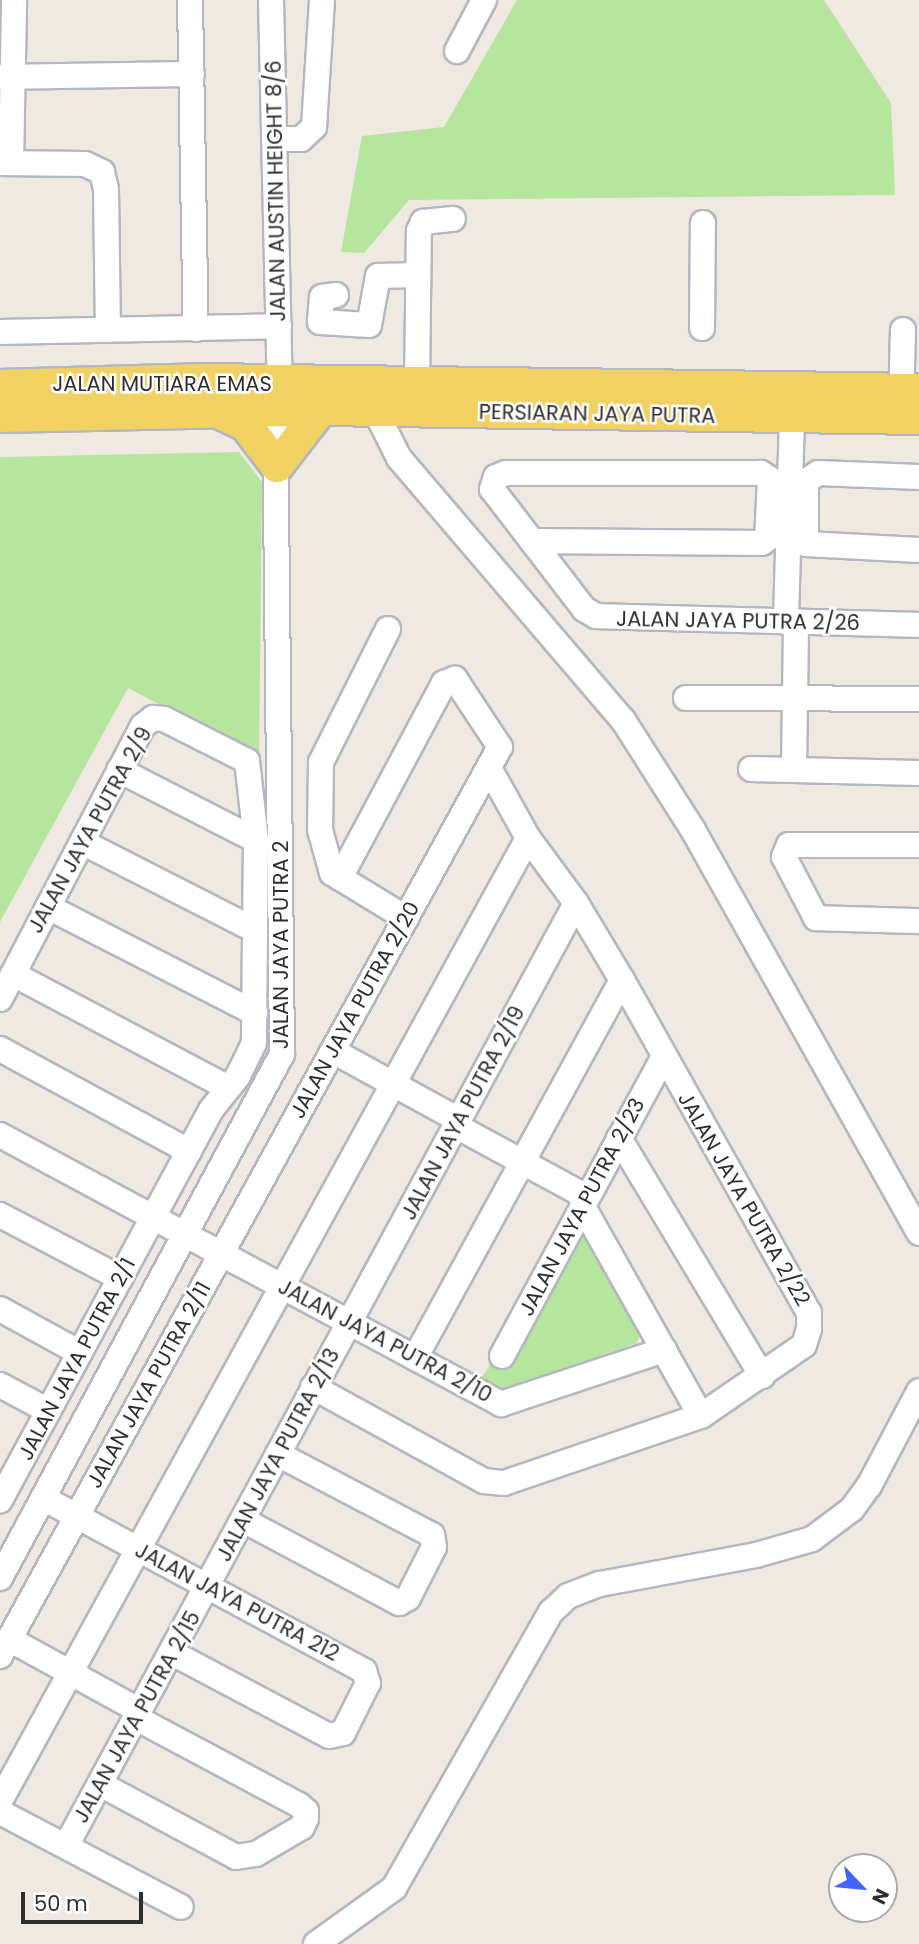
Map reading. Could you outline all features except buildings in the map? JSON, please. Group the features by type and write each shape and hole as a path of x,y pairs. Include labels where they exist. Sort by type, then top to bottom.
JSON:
{"main road":[{"name":"JALAN MUTIARA EMAS","path":"0,386 205,380 220,388 259,396 277,396"},
{"name":"PERSIARAN JAYA PUTRA","path":"322,397 417,386 755,389 910,404"},
{"name":"JALAN MUTIARA EMAS","path":"0,416 215,411 277,396"},
{"path":"277,396 322,397"},
{"name":"PERSIARAN JAYA PUTRA","path":"322,397 375,410 792,416 910,404"},
{"path":"215,411 246,425 277,466 322,397"}],"street":[{"path":"14,0 6,77 6,163 85,163 102,172 108,330"},
{"path":"190,0 196,329"},
{"name":"JALAN AUSTIN HEIGHT 8/6","path":"271,0 279,326 277,396"},
{"path":"274,139 301,139 314,127 322,0"},
{"path":"457,51 484,0"},
{"path":"6,77 192,74"},
{"path":"417,386 418,275 423,222 453,219"},
{"path":"702,328 703,223"},
{"path":"335,295 322,297 320,322 369,325 378,276 418,275"},
{"path":"0,332 279,326"},
{"path":"903,330 910,404"},
{"path":"755,389 783,402 792,416 791,622 795,697 794,770"},
{"name":"JALAN JAYA PUTRA 2","path":"0,1577 277,1069 284,1039 277,396"},
{"path":"375,410 399,458 623,720 693,830 919,1233"},
{"name":"JALAN JAYA PUTRA 2/26","path":"532,541 762,543 766,539 770,479 761,473 506,472 496,477 492,489 584,609 596,616 919,625"},
{"path":"919,477 818,473 806,481 806,544 919,550"},
{"path":"388,629 321,762 322,849 332,873 406,918"},
{"name":"JALAN JAYA PUTRA 2/20","path":"222,1253 500,747 495,733 455,679 444,683 340,878"},
{"path":"685,698 919,699"},
{"name":"JALAN JAYA PUTRA 2/9","path":"0,999 143,726 153,718 247,761"},
{"name":"JALAN JAYA PUTRA 2/1","path":"4,1486 49,1410 189,1151 254,1043 256,840 247,761"},
{"name":"JALAN JAYA PUTRA 2/22","path":"313,1387 484,1481 504,1483 701,1416 804,1345 809,1313 663,1058 622,980 576,903 528,838 489,768"},
{"path":"751,769 919,774"},
{"path":"119,771 256,840"},
{"path":"0,1801 528,838"},
{"path":"82,842 256,930"},
{"path":"919,845 789,845 784,857 816,918 919,921"},
{"name":"JALAN JAYA PUTRA 2/19","path":"349,1323 576,903"},
{"path":"48,907 255,1013"},
{"path":"13,974 228,1088"},
{"path":"415,1358 622,980"},
{"path":"0,1049 189,1151"},
{"path":"332,1051 393,1084 584,1201 701,1416"},
{"name":"JALAN JAYA PUTRA 2/23","path":"502,1356 663,1058"},
{"name":"JALAN JAYA PUTRA 2/10","path":"0,1135 501,1404 664,1350"},
{"path":"619,1138 762,1376"},
{"path":"0,1215 120,1278"},
{"name":"JALAN JAYA PUTRA 2/11","path":"5,1648 222,1253"},
{"path":"0,1309 80,1353"},
{"name":"JALAN JAYA PUTRA 2/13","path":"208,1587 349,1323"},
{"path":"0,1385 49,1410"},
{"path":"316,1944 394,1888 551,1612 568,1596 600,1584 756,1555 812,1539 852,1509 869,1486 919,1391"},
{"path":"243,1520 399,1603 408,1598 434,1547 432,1535 278,1454"},
{"name":"JALAN JAYA PUTRA 212","path":"43,1498 364,1671 368,1683 343,1733 337,1736 173,1653"},
{"name":"JALAN JAYA PUTRA 2/15","path":"66,1846 208,1587"},
{"path":"5,1648 71,1673 138,1715 306,1811 302,1827 248,1858 236,1857 100,1784"},
{"path":"0,1812 181,1907"}],"green space":[{"path":"517,0 824,0 891,103 895,195 409,200 364,253 341,252 362,136 444,127"},
{"path":"239,452 262,482 259,757 128,688 0,922 0,457"},
{"path":"584,1238 640,1335 637,1343 505,1389 480,1380 575,1240"}]}
